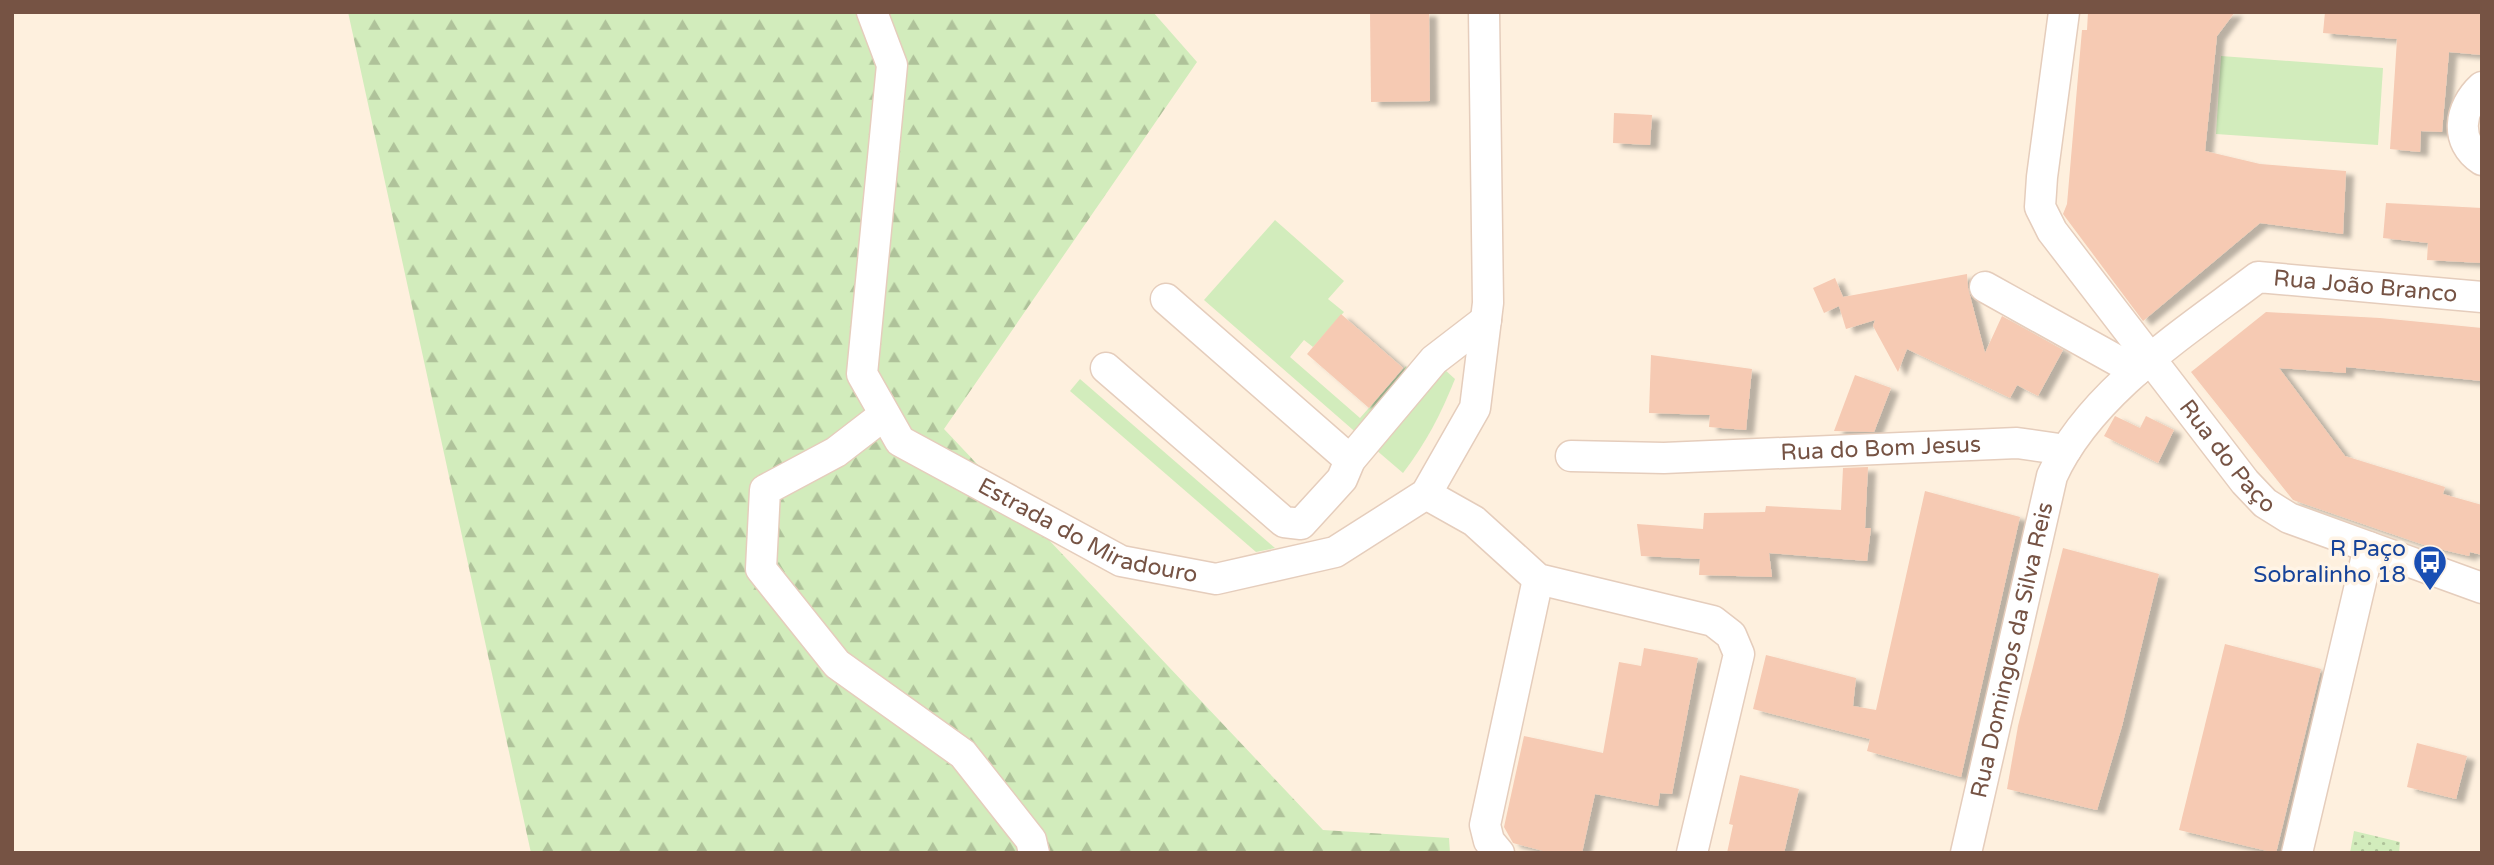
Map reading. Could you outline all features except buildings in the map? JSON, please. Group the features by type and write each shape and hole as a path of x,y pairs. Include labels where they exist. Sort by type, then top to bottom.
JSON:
{"street":[{"name":"Estrada do Miradouro","path":"872,12 892,65 862,374 884,415 900,441 1121,561 1216,579 1335,552 1426,494 1475,408 1486,320 1484,12"},
{"name":"Rua do Paço","path":"2064,12 2040,207 2052,231 2143,365 2265,503 2289,517 2482,588"},
{"path":"2482,87 2465,107 2462,125 2464,142 2482,160"},
{"name":"Rua João Branco","path":"2143,365 2258,277 2482,297"},
{"path":"1986,286 2143,365 2121,383 2066,450"},
{"path":"1166,299 1350,460"},
{"path":"1106,368 1284,522 1292,525 1307,520 1342,479 1350,460 1434,360 1486,320"},
{"path":"884,415 836,452 765,490 761,569 838,664 963,754 1031,840 1034,853"},
{"name":"Rua do Bom Jesus","path":"1571,456 1664,458 2017,443 2066,450"},
{"name":"Rua Domingos da Silva Reis","path":"1966,853 2048,491 2066,450"},
{"path":"1426,494 1474,521 1538,579 1713,621 1723,627 1737,644 1740,654 1692,853"},
{"path":"2297,853 2369,547"},
{"path":"1499,853 1489,841 1485,825 1538,579"}],"green space":[{"path":"348,12 1153,12 1197,62 944,429 1323,830 1449,838 1450,853 531,853"},
{"path":"2221,56 2383,68 2378,145 2216,134"},
{"path":"1275,220 1344,281 1328,299 1344,312 1313,347 1304,340 1290,357 1360,418 1406,366 1410,372 1360,436 1204,300"},
{"path":"1445,370 1455,379 1432,428 1403,473 1375,449"},
{"path":"1080,379 1275,548 1256,552 1070,391"},
{"path":"2354,831 2400,842 2399,853 2350,853"}],"place":[{"name":"R Paço Sobralinho 18","path":"2430,592"}]}
